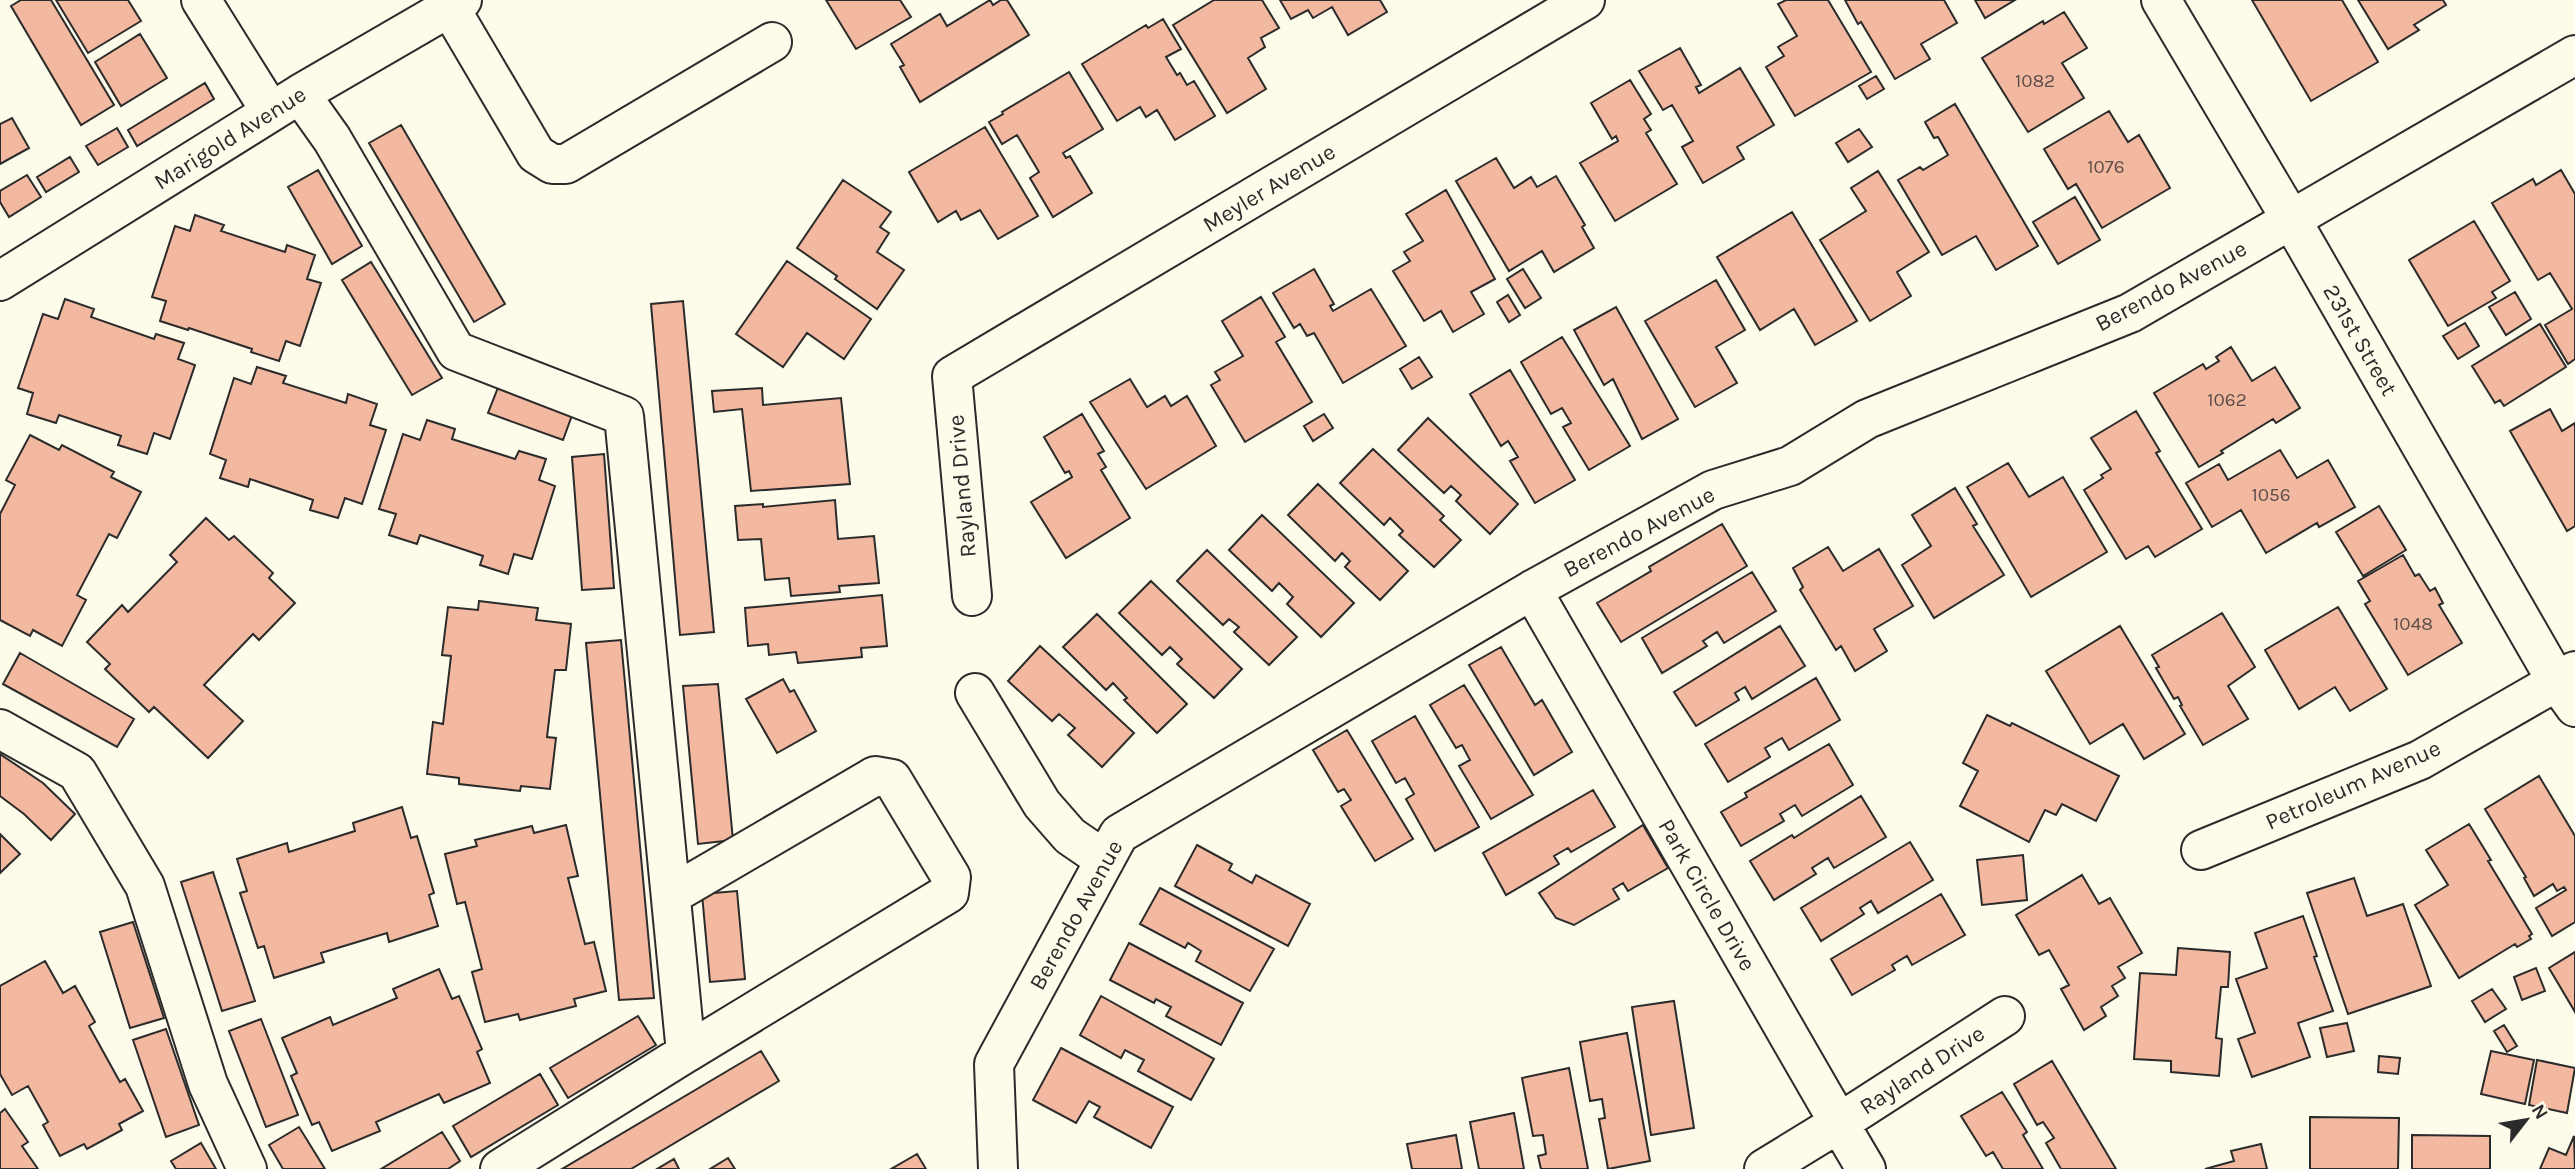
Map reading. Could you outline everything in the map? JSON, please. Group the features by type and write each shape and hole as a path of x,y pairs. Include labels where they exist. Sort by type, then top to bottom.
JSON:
{"street":[{"path":"201,0 286,103 332,139 456,351 624,416 686,1053"},
{"name":"Meyler Avenue","path":"952,376 1585,0"},
{"name":"231st Street","path":"2161,0 2569,687"},
{"path":"456,4 536,154 552,164 566,164 772,42"},
{"name":"Marigold Avenue","path":"0,281 286,103 456,4"},
{"name":"Berendo Avenue","path":"998,1169 994,1064 1119,834 1532,590 1713,490 1790,466 1867,419 2130,313 2575,55"},
{"name":"Rayland Drive","path":"952,376 972,596"},
{"name":"Park Circle Drive","path":"1532,590 1866,1169"},
{"name":"Petroleum Avenue","path":"2201,850 2420,760 2569,687"},
{"path":"975,693 1042,804 1070,836 1105,860"},
{"path":"0,729 77,772 145,886 208,1084 247,1169"},
{"path":"500,1169 949,893 951,877 892,779 875,776 671,895"},
{"name":"Rayland Drive","path":"1839,1123 2005,1016"},
{"path":"1764,1169 1839,1123"}],"building":[{"path":"21,0 51,0 114,105 81,125 11,6"},
{"path":"56,0 128,0 141,21 88,53"},
{"path":"826,0 900,0 911,17 856,49"},
{"path":"990,0 993,5 1007,0 1029,35 920,102 900,67 904,65 891,44 940,14 947,26"},
{"path":"1214,0 1262,0 1279,28 1261,38 1265,47 1248,58 1266,89 1227,113 1173,25"},
{"path":"1280,0 1380,0 1387,12 1348,35 1332,7 1313,18 1308,10 1291,19"},
{"path":"1786,0 1828,0 1871,72 1795,116 1766,67 1784,56 1778,47 1797,36 1778,4"},
{"path":"1845,0 1944,0 1957,23 1921,44 1930,59 1895,79"},
{"path":"1975,0 2015,0 1985,18"},
{"path":"2252,0 2342,0 2378,62 2311,101"},
{"path":"2358,0 2443,0 2446,5 2414,25 2419,30 2388,49"},
{"path":"2064,12 2087,48 2062,63 2084,98 2028,132 1982,58 2043,21 2044,24"},
{"path":"1163,19 1181,49 1166,57 1187,85 1194,81 1215,116 1175,140 1157,110 1146,117 1140,107 1117,121 1082,64 1146,25 1148,28"},
{"path":"140,34 167,78 121,106 95,62"},
{"path":"1680,48 1701,85 1696,87 1699,93 1740,68 1774,125 1737,147 1744,159 1703,183 1682,147 1693,141 1672,105 1663,110 1639,71"},
{"path":"1069,72 1103,129 1063,153 1066,158 1070,156 1092,193 1053,217 1030,178 1039,172 1017,135 1002,144 989,122"},
{"path":"1876,76 1884,89 1867,99 1859,86"},
{"path":"1630,80 1651,114 1644,119 1651,130 1646,133 1677,184 1615,221 1580,163 1618,141 1616,136 1612,139 1591,103"},
{"path":"205,83 214,99 137,146 128,130"},
{"path":"1955,104 2038,246 1996,270 1976,236 1942,255 1898,180 1920,167 1923,170 1948,155 1925,122"},
{"path":"2109,111 2128,142 2139,135 2170,188 2102,228 2076,184 2068,189 2044,149"},
{"path":"12,118 29,148 0,164 0,124"},
{"path":"401,125 505,304 474,322 369,143"},
{"path":"985,127 1038,216 998,239 980,210 961,220 956,211 938,222 909,172"},
{"path":"117,128 128,147 98,165 86,146"},
{"path":"1859,129 1872,147 1848,162 1836,143"},
{"path":"70,157 79,172 46,192 37,177"},
{"path":"1496,158 1514,188 1531,177 1537,187 1556,176 1585,225 1582,227 1594,248 1554,272 1542,251 1509,271 1456,181"},
{"path":"318,170 362,246 332,264 288,187"},
{"path":"2561,170 2575,194 2575,359 2568,364 2545,325 2572,309 2550,273 2538,280 2492,203 2533,179 2536,185"},
{"path":"1878,171 1929,252 1897,272 1911,296 1870,321 1820,240 1866,211 1851,188"},
{"path":"27,175 41,197 9,217 0,202 0,191"},
{"path":"843,180 891,212 880,227 889,233 877,252 904,270 877,309 797,248"},
{"path":"1446,190 1495,279 1471,292 1484,314 1453,332 1441,311 1424,321 1393,271 1410,261 1404,252 1423,241 1406,214"},
{"path":"2075,197 2100,240 2058,264 2033,222"},
{"path":"1792,212 1857,321 1815,345 1794,309 1760,330 1717,257"},
{"path":"195,215 224,225 221,231 285,252 287,245 315,255 307,279 321,283 300,346 286,341 279,361 251,352 252,349 160,321 166,301 152,297 175,226 190,231"},
{"path":"2474,221 2510,281 2492,292 2496,298 2448,326 2409,260"},
{"path":"787,261 871,319 844,359 807,333 783,367 736,334"},
{"path":"371,262 442,378 412,395 342,280"},
{"path":"1314,269 1334,304 1330,306 1333,311 1371,289 1406,346 1343,383 1314,333 1307,336 1300,324 1294,328 1273,293"},
{"path":"1523,269 1541,298 1525,308 1507,279"},
{"path":"1716,280 1745,330 1716,347 1737,383 1695,407 1645,321"},
{"path":"2515,292 2531,319 2506,335 2489,307"},
{"path":"1508,295 1520,315 1509,322 1497,302"},
{"path":"1261,297 1285,337 1276,342 1312,402 1245,442 1211,385 1220,380 1215,372 1243,356 1222,321"},
{"path":"65,299 94,309 91,317 154,339 156,334 184,343 178,359 195,365 170,439 154,433 147,454 118,445 121,436 59,415 56,423 27,414 33,393 18,388 43,314 58,319"},
{"path":"683,301 714,632 680,635 651,304"},
{"path":"1616,307 1678,419 1642,439 1613,379 1604,385 1574,330"},
{"path":"2465,323 2479,346 2458,359 2443,336"},
{"path":"2540,324 2566,367 2504,406 2500,400 2495,403 2472,366"},
{"path":"1562,337 1630,446 1589,470 1563,427 1571,423 1562,408 1551,414 1521,362"},
{"path":"2231,347 2252,381 2275,367 2300,408 2276,423 2273,419 2199,467 2154,393 2203,364 2206,369 2219,361 2216,357"},
{"path":"1419,357 1432,377 1412,389 1400,369"},
{"path":"257,367 286,376 283,383 346,403 348,394 377,404 370,425 386,430 362,504 345,498 338,518 310,510 313,500 250,479 248,487 220,478 226,460 210,454 234,378 251,384"},
{"path":"1510,370 1575,480 1535,503 1510,461 1518,457 1508,441 1501,446 1470,394"},
{"path":"1130,379 1147,407 1165,396 1171,406 1187,396 1216,446 1146,489 1090,402"},
{"path":"501,380 575,407 563,440 488,413"},
{"path":"762,388 763,405 841,398 850,484 751,491 742,409 714,412 712,391"},
{"path":"2550,409 2562,431 2575,423 2575,526 2567,531 2510,431"},
{"path":"2136,411 2160,451 2156,453 2202,529 2155,557 2148,546 2126,559 2084,490 2103,478 2101,475 2111,469 2091,438"},
{"path":"1082,414 1104,451 1098,454 1106,467 1101,470 1130,518 1066,558 1031,502 1072,477 1069,471 1065,473 1044,437"},
{"path":"1324,414 1333,428 1313,441 1304,426"},
{"path":"1428,418 1518,504 1490,534 1456,501 1461,495 1451,486 1444,493 1398,450"},
{"path":"427,420 455,429 452,439 515,459 519,451 546,459 539,480 555,486 532,559 514,554 508,574 480,565 483,556 420,535 417,544 389,535 396,514 379,509 403,434 420,440"},
{"path":"30,435 59,450 62,445 114,472 111,477 141,492 117,538 109,534 77,595 86,600 62,646 33,630 30,636 0,620 0,514 15,485 6,480"},
{"path":"1373,449 1444,516 1440,520 1461,540 1434,567 1399,535 1403,531 1390,518 1384,525 1340,483"},
{"path":"2280,450 2297,478 2328,460 2355,507 2319,527 2317,523 2266,553 2241,510 2212,527 2186,483 2219,464 2228,480"},
{"path":"604,454 614,588 582,590 572,457"},
{"path":"2008,463 2029,497 2063,477 2107,552 2031,597 1967,487"},
{"path":"1318,484 1408,571 1380,600 1345,567 1350,561 1342,553 1335,561 1288,515"},
{"path":"1955,488 1977,524 1973,526 2004,575 1934,618 1902,565 1931,546 1912,515"},
{"path":"835,500 838,539 874,536 879,583 839,586 840,592 791,596 789,578 765,580 761,539 738,540 735,506 763,504 763,507"},
{"path":"2379,506 2406,550 2363,576 2336,532"},
{"path":"1262,515 1354,603 1321,637 1287,604 1293,597 1279,583 1272,591 1229,550"},
{"path":"206,518 229,540 234,536 273,573 269,578 295,603 259,640 253,634 204,685 243,721 208,758 154,707 149,712 105,669 110,664 87,642 122,605 128,612 177,562 170,555"},
{"path":"1722,524 1747,566 1621,642 1597,603 1651,571 1649,567"},
{"path":"1828,547 1843,571 1879,549 1913,606 1874,629 1887,651 1855,671 1841,646 1836,650 1800,590 1803,587 1793,568"},
{"path":"1207,550 1297,637 1269,665 1234,632 1239,627 1229,619 1223,625 1177,581"},
{"path":"2403,555 2415,576 2419,574 2430,591 2435,588 2443,603 2439,605 2462,643 2408,675 2365,604 2370,601 2358,581"},
{"path":"1752,572 1776,611 1724,643 1717,632 1703,641 1707,646 1662,673 1642,638"},
{"path":"1151,581 1242,669 1214,698 1177,664 1182,659 1170,647 1162,655 1119,613"},
{"path":"882,595 887,646 861,648 862,657 798,663 796,652 769,655 768,644 748,646 745,608"},
{"path":"479,601 538,608 536,620 571,624 566,670 555,670 547,737 556,738 550,789 521,786 520,791 459,784 459,778 427,774 433,722 443,724 451,656 442,655 448,607 478,610"},
{"path":"2338,607 2387,689 2350,711 2335,687 2299,709 2265,650"},
{"path":"2222,613 2255,667 2228,686 2248,719 2203,745 2180,706 2182,705 2178,697 2174,699 2156,668 2159,667 2152,655"},
{"path":"1097,614 1187,704 1157,733 1124,700 1127,698 1113,683 1106,690 1063,647"},
{"path":"1780,626 1805,666 1752,699 1745,687 1735,693 1739,700 1696,726 1674,692"},
{"path":"2120,626 2185,734 2144,759 2123,724 2090,744 2046,671"},
{"path":"621,640 654,998 619,1000 586,643"},
{"path":"1040,646 1134,733 1102,767 1068,735 1075,728 1059,714 1052,721 1008,681"},
{"path":"1501,647 1535,705 1542,700 1572,752 1534,775 1469,665"},
{"path":"20,653 134,719 117,747 3,684"},
{"path":"1816,678 1840,720 1789,750 1782,738 1765,748 1770,757 1728,782 1705,744"},
{"path":"783,679 790,692 794,690 816,731 777,753 746,699"},
{"path":"718,684 733,840 698,844 683,686"},
{"path":"1464,685 1533,795 1491,819 1459,766 1470,760 1462,745 1456,748 1430,705"},
{"path":"1987,715 2010,726 2012,723 2119,776 2096,821 2062,804 2056,815 2045,810 2029,842 1960,806 1978,771 1963,763"},
{"path":"1415,716 1479,827 1435,851 1406,799 1414,794 1405,778 1396,783 1372,741"},
{"path":"1347,730 1413,839 1375,861 1341,806 1351,800 1344,789 1338,792 1313,750"},
{"path":"1829,744 1853,785 1802,816 1795,805 1780,814 1784,821 1741,846 1721,812 1747,797 1745,793"},
{"path":"0,754 43,783 75,814 51,840 0,796"},
{"path":"2539,776 2575,836 2575,922 2552,936 2536,908 2566,890 2564,887 2557,891 2553,884 2534,896 2524,878 2526,877 2485,809"},
{"path":"1593,790 1615,827 1571,852 1568,848 1554,856 1559,864 1506,895 1483,853"},
{"path":"1861,796 1886,837 1834,868 1828,858 1812,868 1816,874 1774,900 1750,861 1792,835 1794,838"},
{"path":"402,807 411,838 417,836 434,893 429,895 438,926 389,942 387,933 321,953 324,962 274,978 264,946 258,948 240,893 247,891 237,859 287,843 289,852 355,831 353,823"},
{"path":"2469,824 2532,934 2529,936 2531,939 2517,947 2515,944 2459,978 2415,905 2448,885 2426,850"},
{"path":"566,825 578,876 568,878 585,944 594,942 606,991 574,999 576,1006 520,1020 518,1014 485,1022 472,972 482,969 465,902 457,904 445,854 477,846 475,840 532,826 534,833"},
{"path":"1643,825 1668,868 1628,891 1623,883 1613,889 1619,899 1574,925 1556,918 1539,893"},
{"path":"0,834 20,854 0,873"},
{"path":"1910,842 1933,880 1878,913 1871,901 1860,908 1864,914 1821,941 1801,908"},
{"path":"1197,845 1232,864 1229,870 1252,883 1256,875 1310,904 1288,946 1175,886"},
{"path":"2023,855 2027,900 1982,905 1977,860"},
{"path":"213,872 255,1001 222,1011 181,882"},
{"path":"2082,875 2099,904 2110,898 2142,953 2118,967 2125,978 2112,986 2118,996 2101,1007 2106,1016 2084,1030 2061,989 2069,985 2049,950 2039,955 2016,915"},
{"path":"2354,878 2367,916 2403,904 2431,986 2348,1014 2307,893"},
{"path":"1160,888 1274,949 1250,991 1196,961 1201,951 1188,943 1185,948 1140,924"},
{"path":"737,891 745,979 710,982 702,894"},
{"path":"1941,894 1965,935 1912,965 1907,956 1892,965 1895,970 1852,995 1831,959"},
{"path":"2303,916 2333,1011 2298,1023 2310,1057 2252,1077 2238,1039 2255,1033 2236,979 2267,968 2255,933"},
{"path":"133,922 164,1018 130,1028 100,932"},
{"path":"1129,943 1243,1003 1221,1045 1166,1016 1171,1007 1156,999 1154,1003 1110,980"},
{"path":"2178,948 2230,952 2228,987 2221,987 2216,1038 2222,1039 2219,1076 2171,1072 2171,1061 2134,1059 2140,973 2176,975"},
{"path":"2575,952 2575,1012 2549,968"},
{"path":"45,961 63,993 75,986 95,1022 89,1026 120,1082 125,1079 143,1111 119,1124 122,1130 87,1149 84,1144 60,1156 43,1125 48,1122 28,1086 12,1095 0,1074 0,986"},
{"path":"2536,968 2545,991 2522,1000 2514,977"},
{"path":"439,969 452,999 459,996 482,1049 477,1052 490,1083 444,1103 439,1094 376,1122 380,1131 332,1151 319,1122 312,1125 291,1076 297,1073 282,1038 330,1017 333,1025 397,998 393,989"},
{"path":"2492,989 2506,1009 2485,1022 2472,1001"},
{"path":"1101,996 1214,1059 1191,1100 1138,1071 1144,1060 1125,1050 1121,1058 1080,1035"},
{"path":"1674,1001 1694,1128 1651,1135 1632,1007"},
{"path":"638,1016 656,1045 568,1098 550,1068"},
{"path":"261,1019 298,1115 266,1127 229,1031"},
{"path":"2347,1023 2354,1051 2327,1057 2320,1028"},
{"path":"2504,1025 2517,1046 2507,1052 2494,1031"},
{"path":"166,1029 199,1125 166,1137 133,1040"},
{"path":"1627,1033 1650,1161 1608,1169 1599,1119 1605,1118 1602,1099 1590,1101 1580,1042"},
{"path":"1061,1048 1173,1107 1151,1148 1094,1117 1100,1107 1089,1101 1076,1123 1033,1100"},
{"path":"761,1051 779,1081 631,1169 562,1169"},
{"path":"2491,1051 2534,1060 2525,1104 2481,1094"},
{"path":"2379,1056 2400,1058 2398,1074 2378,1072"},
{"path":"2537,1060 2575,1068 2567,1113 2529,1105"},
{"path":"2052,1061 2116,1169 2061,1169 2046,1143 2054,1138 2043,1122 2037,1125 2014,1084"},
{"path":"1569,1068 1588,1169 1541,1169 1538,1156 1546,1154 1543,1135 1533,1136 1522,1078"},
{"path":"540,1074 558,1105 471,1157 453,1126"},
{"path":"2002,1092 2027,1132 2023,1135 2043,1169 2003,1169 1993,1152 1986,1156 1961,1116"},
{"path":"5,1109 28,1142 22,1146 38,1169 0,1169 0,1113"},
{"path":"1514,1113 1524,1169 1479,1169 1470,1122"},
{"path":"2310,1117 2399,1118 2398,1169 2310,1169"},
{"path":"299,1127 325,1169 283,1169 269,1145"},
{"path":"442,1132 460,1161 448,1169 381,1169"},
{"path":"1456,1135 1462,1169 1412,1169 1407,1144"},
{"path":"2412,1135 2490,1136 2490,1169 2412,1169"},
{"path":"2574,1136 2575,1169 2540,1169 2549,1148 2566,1155"},
{"path":"201,1143 216,1169 176,1169 171,1161"},
{"path":"2261,1144 2267,1169 2205,1169 2234,1161 2231,1151"},
{"path":"917,1154 926,1169 891,1169"},
{"path":"728,1158 735,1169 710,1169"},
{"path":"674,1159 679,1169 657,1169"}]}
